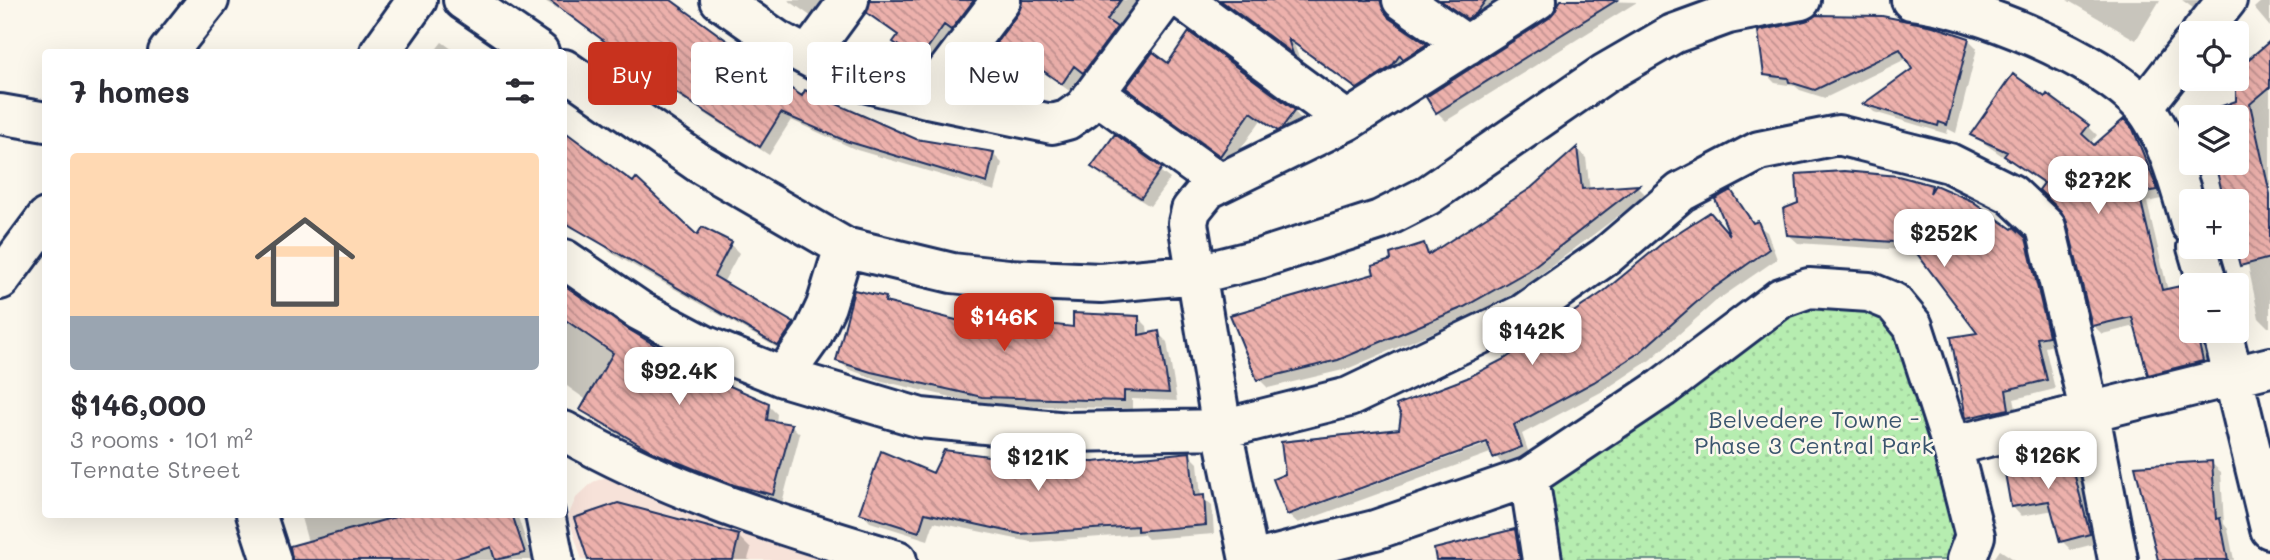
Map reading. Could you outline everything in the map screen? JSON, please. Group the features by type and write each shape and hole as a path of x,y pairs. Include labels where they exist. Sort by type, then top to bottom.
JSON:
{"street":[{"path":"382,49 417,0"},
{"path":"463,0 535,49"},
{"path":"720,0 777,40 807,55"},
{"path":"818,42 849,0"},
{"path":"931,93 1001,0"},
{"path":"931,99 1037,123 1067,120 1096,94 1164,0"},
{"path":"1183,0 1347,121"},
{"path":"1402,0 1467,45"},
{"path":"1248,560 1222,429 1188,223 1191,210 1198,198 1220,183 1347,121 1538,0"},
{"path":"567,71 699,163 844,247 952,273 1008,279 1101,283 1198,274 1262,258 1380,220 1427,196 1604,74 1673,34 1725,7 1801,0"},
{"path":"1911,0 1931,2 2019,30 2087,62 2144,106 2173,164 2180,189"},
{"path":"2210,21 2227,0"},
{"path":"170,49 191,6"},
{"path":"2144,106 2179,61"},
{"path":"1096,94 1220,183"},
{"path":"0,114 42,121"},
{"path":"567,261 640,311 706,346 782,377 921,418 1068,432 1222,429 1349,397 1523,314 1606,256 1692,186 1759,151 1838,135 1950,163 2011,194 2046,227 2090,414 2118,560"},
{"path":"0,280 42,223"},
{"path":"782,377 813,336 826,306 844,247"},
{"path":"1256,560 1375,530 1529,477 1672,381 1781,298 1809,288 1869,292 1893,302 1913,326 1952,446 1975,536 1966,560"},
{"path":"2231,343 2252,371 2270,529"},
{"path":"1952,446 2090,414 2252,371"},
{"path":"567,433 653,478 772,524 897,560"},
{"path":"1529,477 1542,560"},
{"path":"257,518 271,560"},
{"path":"546,518 552,559"}],"shaded area":[{"path":"614,474 863,560 582,560 568,516 576,498 593,482"}],"green space":[{"name":"Belvedere Towne - Phase 3 Central Park","path":"1781,298 1893,302 1966,560 1543,560 1529,477"}],"building":[{"path":"549,0 671,0 729,42 691,42 691,102 677,93 677,42 606,42"},
{"path":"870,0 974,0 951,30 944,25 931,43 893,42 898,35 867,13"},
{"path":"1022,0 1121,0 1107,20 1117,27 1083,73 1074,66 1062,84 1044,72 1044,42 997,42 1018,13"},
{"path":"1220,0 1380,0 1389,18 1427,44 1403,59 1400,55 1392,66 1357,89 1288,39 1293,54"},
{"path":"1440,0 1486,0 1477,12 1467,19"},
{"path":"1561,0 1617,0 1436,113 1426,97 1549,18"},
{"path":"1816,15 1882,16 1933,26 1969,38 1947,125 1939,122 1938,126 1863,104 1912,69 1900,49 1815,90 1789,82 1788,78 1764,75 1758,31 1805,21"},
{"path":"1189,32 1295,110 1281,129 1278,131 1251,112 1220,156 1126,88 1153,52 1168,63"},
{"path":"2270,41 2270,87 2250,104 2270,194 2270,258 2240,266 2238,259 2249,259 2249,189 2221,189 2218,175 2249,175 2249,105 2225,105 2236,101 2236,91 2249,91 2249,59"},
{"path":"2013,74 2045,97 2047,94 2089,125 2082,134 2094,145 2124,119 2133,129 2158,190 2139,193 2162,290 2179,286 2179,343 2199,343 2203,361 2148,375 2132,317 2092,326 2067,222 2061,211 2039,190 2044,183 2004,156 2007,152 1970,135"},
{"path":"793,90 802,96 805,90 807,105 839,105 916,139 994,152 987,183 846,141 781,113 760,147 695,105 793,105"},
{"path":"567,133 633,182 636,178 697,235 702,227 732,242 714,276 794,323 778,346 567,224"},
{"path":"1115,134 1162,168 1141,198 1091,167"},
{"path":"1577,147 1582,189 1639,185 1528,271 1464,307 1338,360 1257,380 1230,315 1374,274 1372,266 1391,260 1390,254 1424,243 1428,255 1531,188"},
{"path":"1844,171 1898,176 1932,185 1930,193 1935,185 1972,201 2012,229 2014,227 2026,238 2049,336 2037,338 2047,380 2006,390 2009,409 1966,418 1951,337 1977,333 1909,243 1787,235 1783,209 1798,203 1796,174"},
{"path":"1731,190 1753,223 1758,221 1769,249 1707,293 1640,352 1594,382 1514,425 1522,447 1493,458 1487,442 1287,515 1273,479 1285,474 1281,442 1399,429 1401,415 1396,405 1467,378 1506,358 1603,292 1665,241 1710,212 1730,235 1715,199"},
{"path":"567,287 628,329 705,375 769,403 767,420 792,424 773,495 734,485 653,452 580,410 613,353 567,321"},
{"path":"854,290 886,297 885,302 964,322 968,311 984,317 1073,327 1073,313 1139,316 1139,335 1159,331 1169,393 1124,391 1124,401 982,397 871,372 836,361"},
{"path":"2030,449 2033,467 2070,457 2090,534 2060,542 2049,501 2011,507 2002,456"},
{"path":"944,450 1025,461 1094,462 1190,452 1194,496 1204,495 1206,525 1137,531 1137,526 1020,534 925,513 919,532 859,513 881,451 933,473"},
{"path":"2212,461 2216,519 2220,518 2228,560 2158,560 2135,466"},
{"path":"618,503 739,535 733,560 588,560 574,518"},
{"path":"392,518 513,518 525,553 495,560 491,547 451,560 292,560 290,546"},
{"path":"1515,529 1520,560 1436,560 1434,549"}]}
